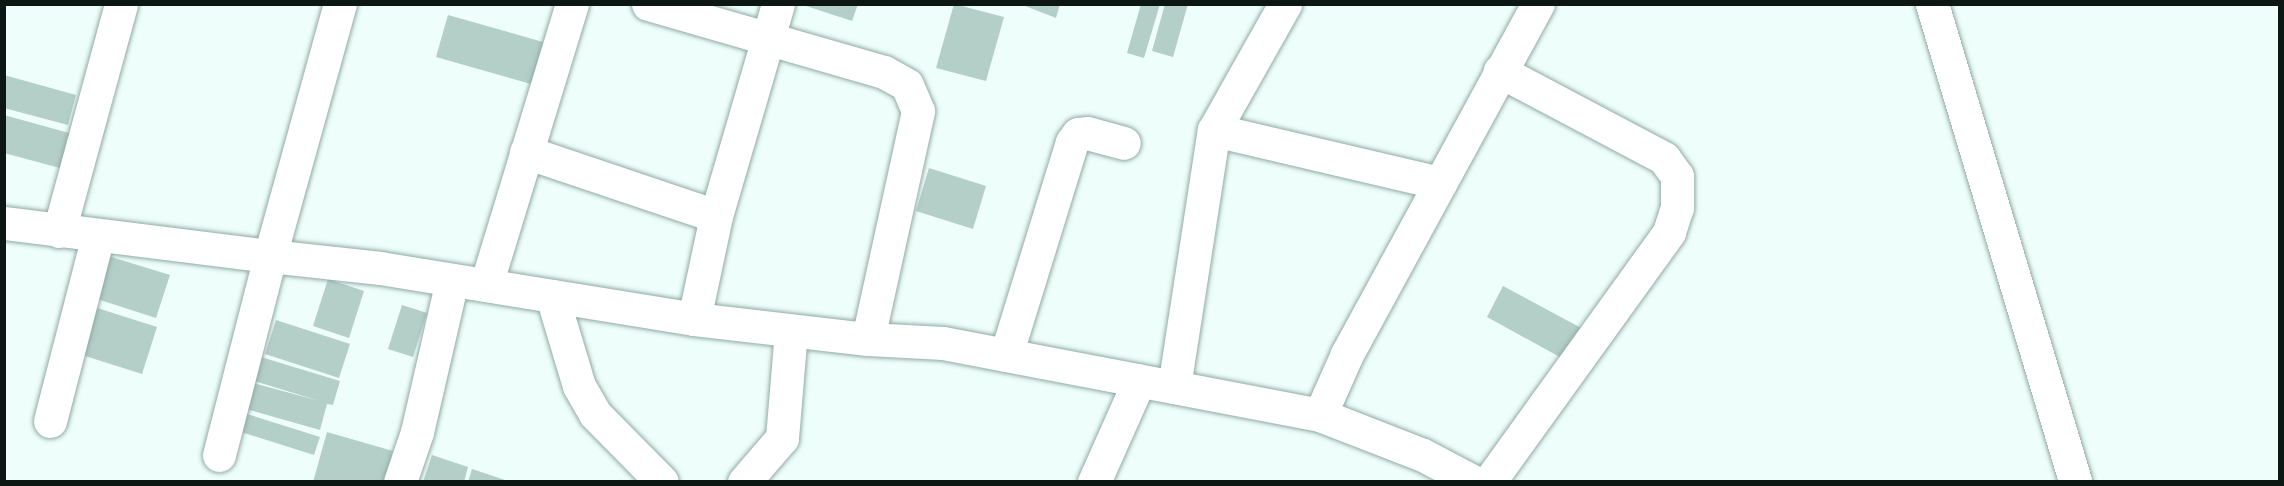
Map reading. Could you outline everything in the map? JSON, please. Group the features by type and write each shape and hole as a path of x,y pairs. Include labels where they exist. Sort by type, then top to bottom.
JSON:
{"street":[{"path":"59,231 121,4"},
{"path":"219,455 270,256 340,4"},
{"path":"486,285 572,4"},
{"path":"648,4 884,72 907,85 918,111 868,339"},
{"path":"694,319 716,216 778,4"},
{"path":"1174,387 1214,130 1285,4"},
{"path":"1320,415 1347,354 1538,4"},
{"path":"1932,4 2075,482"},
{"path":"1489,482 1669,232 1677,208 1677,176 1664,158 1500,71"},
{"path":"1214,130 1440,183"},
{"path":"1006,355 1072,142 1078,134 1087,133 1124,143"},
{"path":"526,152 716,216"},
{"path":"4,224 452,280 694,319 868,339 943,343 1320,415 1422,455 1474,482"},
{"path":"50,421 98,236"},
{"path":"400,482 417,432 452,280"},
{"path":"552,296 579,386 596,414 662,482"},
{"path":"744,482 782,438 791,330"},
{"path":"1094,482 1138,381"}],"building":[{"path":"800,4 858,4 852,21"},
{"path":"954,4 1004,17 986,81 936,68"},
{"path":"1020,4 1060,4 1056,18"},
{"path":"1141,4 1160,4 1144,58 1127,53"},
{"path":"1165,4 1188,4 1173,57 1152,51"},
{"path":"448,15 543,42 531,84 436,57"},
{"path":"4,75 76,95 68,125 4,108"},
{"path":"4,115 69,133 60,168 4,153"},
{"path":"929,168 986,186 973,229 916,211"},
{"path":"105,255 170,275 156,318 91,297"},
{"path":"328,279 364,291 349,338 313,326"},
{"path":"1503,286 1583,329 1567,361 1487,317"},
{"path":"402,305 427,313 413,357 388,349"},
{"path":"94,307 157,327 142,374 79,354"},
{"path":"276,320 350,344 339,378 265,354"},
{"path":"261,357 340,381 333,405 327,404 320,430 246,409 253,383 320,401 254,381"},
{"path":"247,414 320,437 314,455 241,432"},
{"path":"327,432 393,451 384,482 313,482"},
{"path":"432,455 468,467 464,482 423,482"},
{"path":"472,469 508,481 508,482 468,482"}]}
